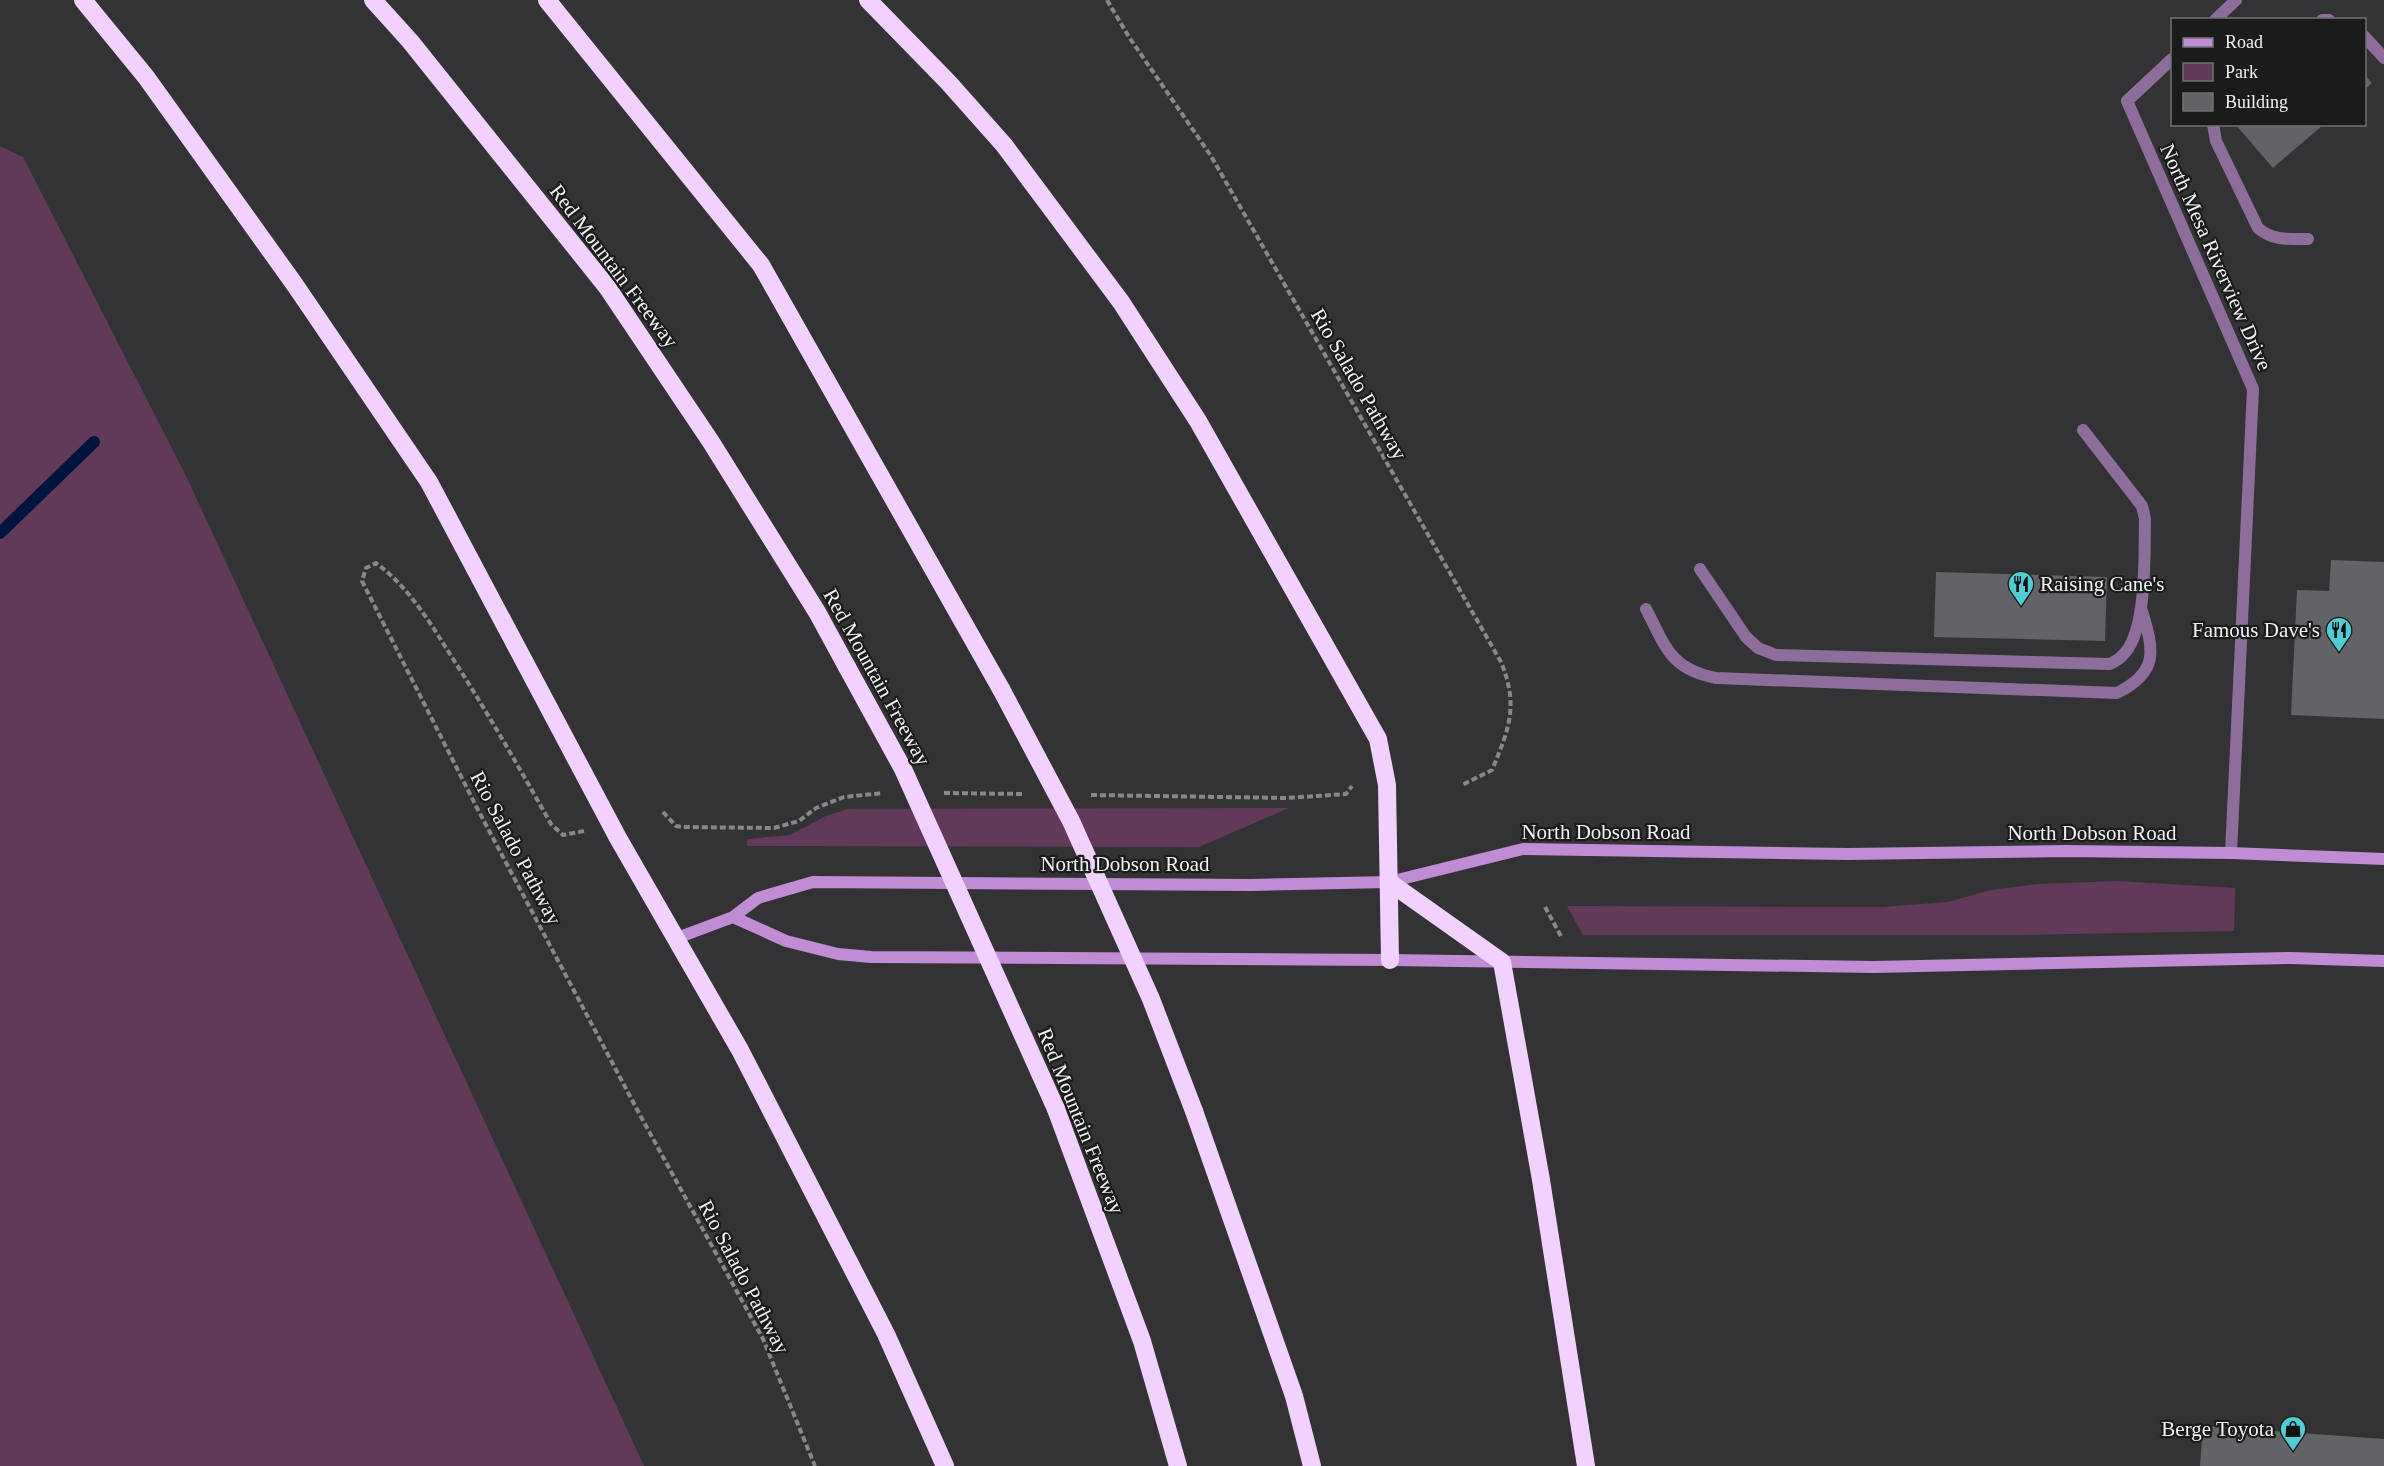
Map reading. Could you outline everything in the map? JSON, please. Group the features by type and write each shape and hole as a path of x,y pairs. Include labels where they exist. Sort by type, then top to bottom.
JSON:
{"highway":[{"path":"83,0 153,87 295,285 429,483 618,838 740,1050 886,1334 945,1466"},
{"name":"Red Mountain Freeway","path":"373,0 417,50 607,287 711,442 817,612 903,769 1056,1109 1142,1341 1179,1466"},
{"path":"547,0 761,264 1001,689 1071,821 1151,999 1194,1111 1294,1396 1312,1466"},
{"path":"868,0 948,82 1004,145 1121,302 1198,421 1378,739 1387,785 1390,960"},
{"path":"1389,882 1502,962 1539,1168 1587,1466"}],"main road":[{"name":"North Dobson Road","path":"677,938 734,917 758,898 813,882 1251,885 1389,882 1523,849 1847,854 2054,851 2231,853 2384,859"},
{"path":"734,917 786,941 838,954 871,957 1390,960 1874,967 2291,958 2384,961"}],"street":[{"path":"2217,18 2236,0"},
{"path":"2366,38 2384,58"},
{"name":"North Mesa Riverview Drive","path":"2171,60 2127,101 2253,389 2231,853"},
{"path":"2213,126 2216,141 2258,228 2266,235 2276,239 2308,239"},
{"path":"1700,569 1746,637 1758,648 1776,655 2110,664 2123,656 2142,611 2145,519 2142,506 2083,430"},
{"path":"1646,609 1670,654 1680,665 1696,675 1716,678 2117,693 2135,684 2150,662 2152,644 2142,611"}],"path":[{"name":"Rio Salado Pathway","path":"1107,0 1129,37 1211,156 1501,662 1509,682 1511,706 1508,732 1492,770 1462,785"},
{"name":"Rio Salado Pathway","path":"585,831 563,835 551,824 494,722 416,600 376,562 366,568 362,581 477,808 640,1115 763,1339 815,1466"},
{"path":"1084,795 1287,798 1346,794 1352,786"},
{"path":"663,812 676,826 682,827 774,828 799,821 816,808 844,797 883,793"},
{"path":"942,793 1025,794"},
{"path":"1545,907 1562,938"}],"green space":[{"path":"0,146 23,157 187,478 644,1466 0,1466"},
{"path":"1289,808 1199,847 747,846 747,839 790,835 826,816 848,809"},
{"path":"2118,881 2235,888 2234,931 2020,935 1583,935 1567,906 1882,907 1948,902 1991,890 2037,884"}],"building":[{"path":"2366,76 2372,83 2366,88"},
{"path":"2237,126 2322,126 2273,168"},
{"name":"Famous Dave's","path":"2331,560 2384,562 2384,719 2291,715 2297,590 2329,591"},
{"name":"Raising Cane's","path":"1936,572 2107,577 2105,641 1934,637"},
{"name":"Berge Toyota","path":"2203,1426 2384,1439 2384,1466 2200,1466"}],"waterway":[{"path":"0,533 94,442"}],"place":[{"name":"Raising Cane's","path":"2021,607"},
{"name":"Famous Dave's","path":"2339,653"},
{"name":"Berge Toyota","path":"2293,1452"}]}
